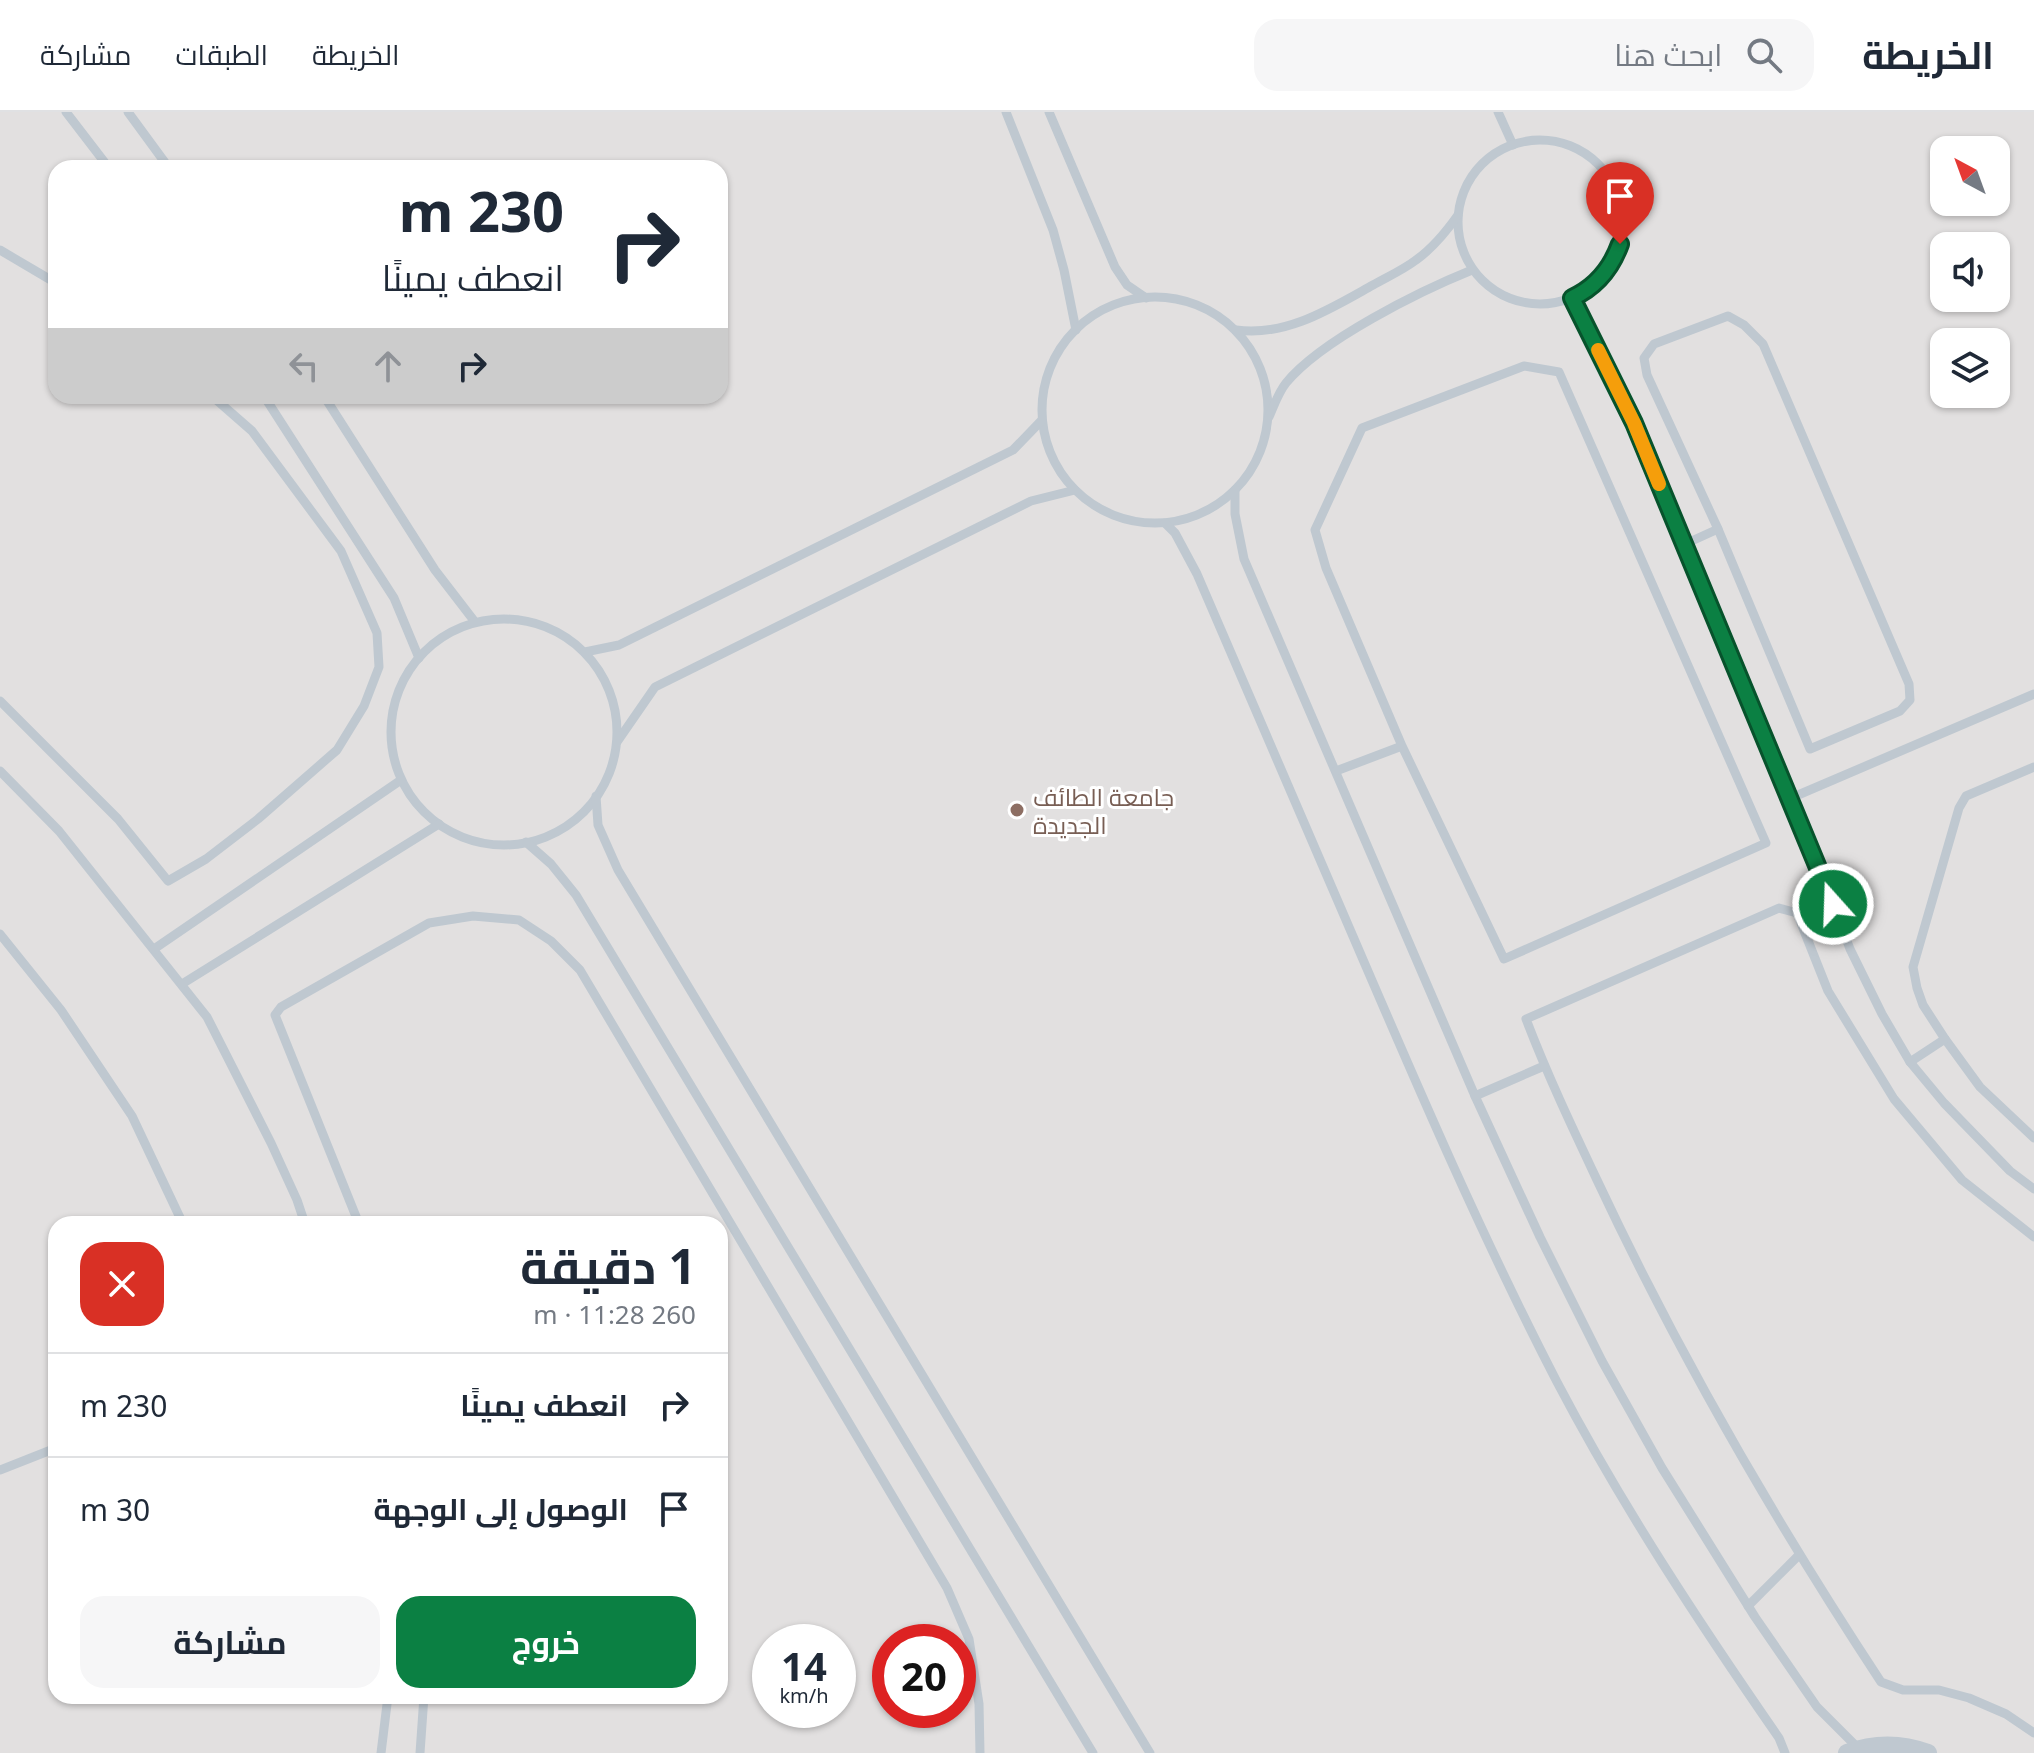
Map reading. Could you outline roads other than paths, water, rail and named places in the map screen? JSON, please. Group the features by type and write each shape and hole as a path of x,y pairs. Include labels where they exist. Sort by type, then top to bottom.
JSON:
{"street":[{"path":"1853,1751 1898,1745 1928,1753"}],"lane":[{"path":"66,112 103,160"},
{"path":"128,112 163,160"},
{"path":"1006,112 1053,230 1076,330"},
{"path":"1049,112 1115,267 1127,285 1146,298"},
{"path":"1498,112 1513,145"},
{"path":"1548,140 1576,147 1599,164 1616,187 1623,229 1615,257 1599,281 1572,298 1547,304 1519,302 1493,290 1472,270 1460,244 1458,215 1466,187 1493,155 1513,145 1548,140"},
{"path":"1236,330 1255,333 1280,329 1328,310 1415,261 1441,238 1458,215"},
{"path":"0,250 48,278"},
{"path":"1268,420 1268,400 1261,372 1236,330 1204,308 1175,299 1146,298 1108,308 1076,330 1053,363 1044,391 1042,420 1052,458 1075,490 1090,503 1116,516 1145,523 1165,523 1202,513 1235,490 1258,458 1268,420 1283,386 1305,363 1439,283 1472,270"},
{"path":"1572,298 1634,423 1791,798 1850,949 1882,1014 1910,1062 1944,1103 2010,1171 2034,1189"},
{"path":"1728,316 1744,325 1763,344 1903,667 1910,700 1900,711 1810,749 1718,529 1647,375 1644,358 1654,344 1728,316"},
{"path":"1524,366 1559,372 1766,843 1504,959 1402,746 1326,568 1315,530 1362,428 1524,366"},
{"path":"0,701 118,819 168,881 206,859 258,819 337,750 364,706 379,667 377,633 341,551 252,431 221,404"},
{"path":"269,404 394,598 419,658"},
{"path":"329,404 435,570 475,622"},
{"path":"585,652 619,645 1013,450 1042,420"},
{"path":"617,742 655,687 1031,501 1075,490"},
{"path":"1235,490 1235,514 1244,559 1475,1096 1540,1237 1602,1361 1662,1468 1748,1606 1817,1707 1853,1751"},
{"path":"1165,523 1175,533 1197,574 1431,1117 1558,1384 1620,1493 1714,1644 1779,1738 1785,1753"},
{"path":"1685,544 1718,529"},
{"path":"514,619 534,623 570,639 585,652 607,684 614,702 617,742 613,761 596,796 584,812 568,824 551,834 526,842 494,844 474,841 439,824 417,804 401,780 395,761 391,722 402,684 419,658 440,639 475,622 514,619"},
{"path":"1791,798 2034,694"},
{"path":"1336,771 1402,746"},
{"path":"2034,767 1966,796 1959,808 1913,967 1923,1005 1945,1039 1980,1087 2034,1138"},
{"path":"0,771 59,831 207,1017 245,1090 302,1216"},
{"path":"154,949 401,780"},
{"path":"596,796 598,825 618,870 1150,1753"},
{"path":"182,984 439,824"},
{"path":"526,842 551,864 576,895 1093,1753"},
{"path":"2034,1237 1962,1180 1894,1099 1828,991 1797,913 1779,908 1526,1019 1544,1066 1650,1293 1799,1555 1881,1682 1903,1690 1939,1690 1969,1698 2006,1714 2034,1733"},
{"path":"356,1216 275,1015 281,1007 429,923 473,916 519,920 551,941 580,970 726,1216"},
{"path":"0,934 61,1010 132,1116 179,1216"},
{"path":"1910,1062 1945,1039"},
{"path":"1475,1096 1544,1066"},
{"path":"728,1219 947,1588 969,1639 979,1704 980,1753"},
{"path":"0,1470 48,1451"},
{"path":"1748,1606 1799,1555"},
{"path":"381,1753 387,1704"},
{"path":"420,1753 423,1704"}],"place":[{"name":"جامعة الطائف الجديدة","path":"1017,810"}]}
